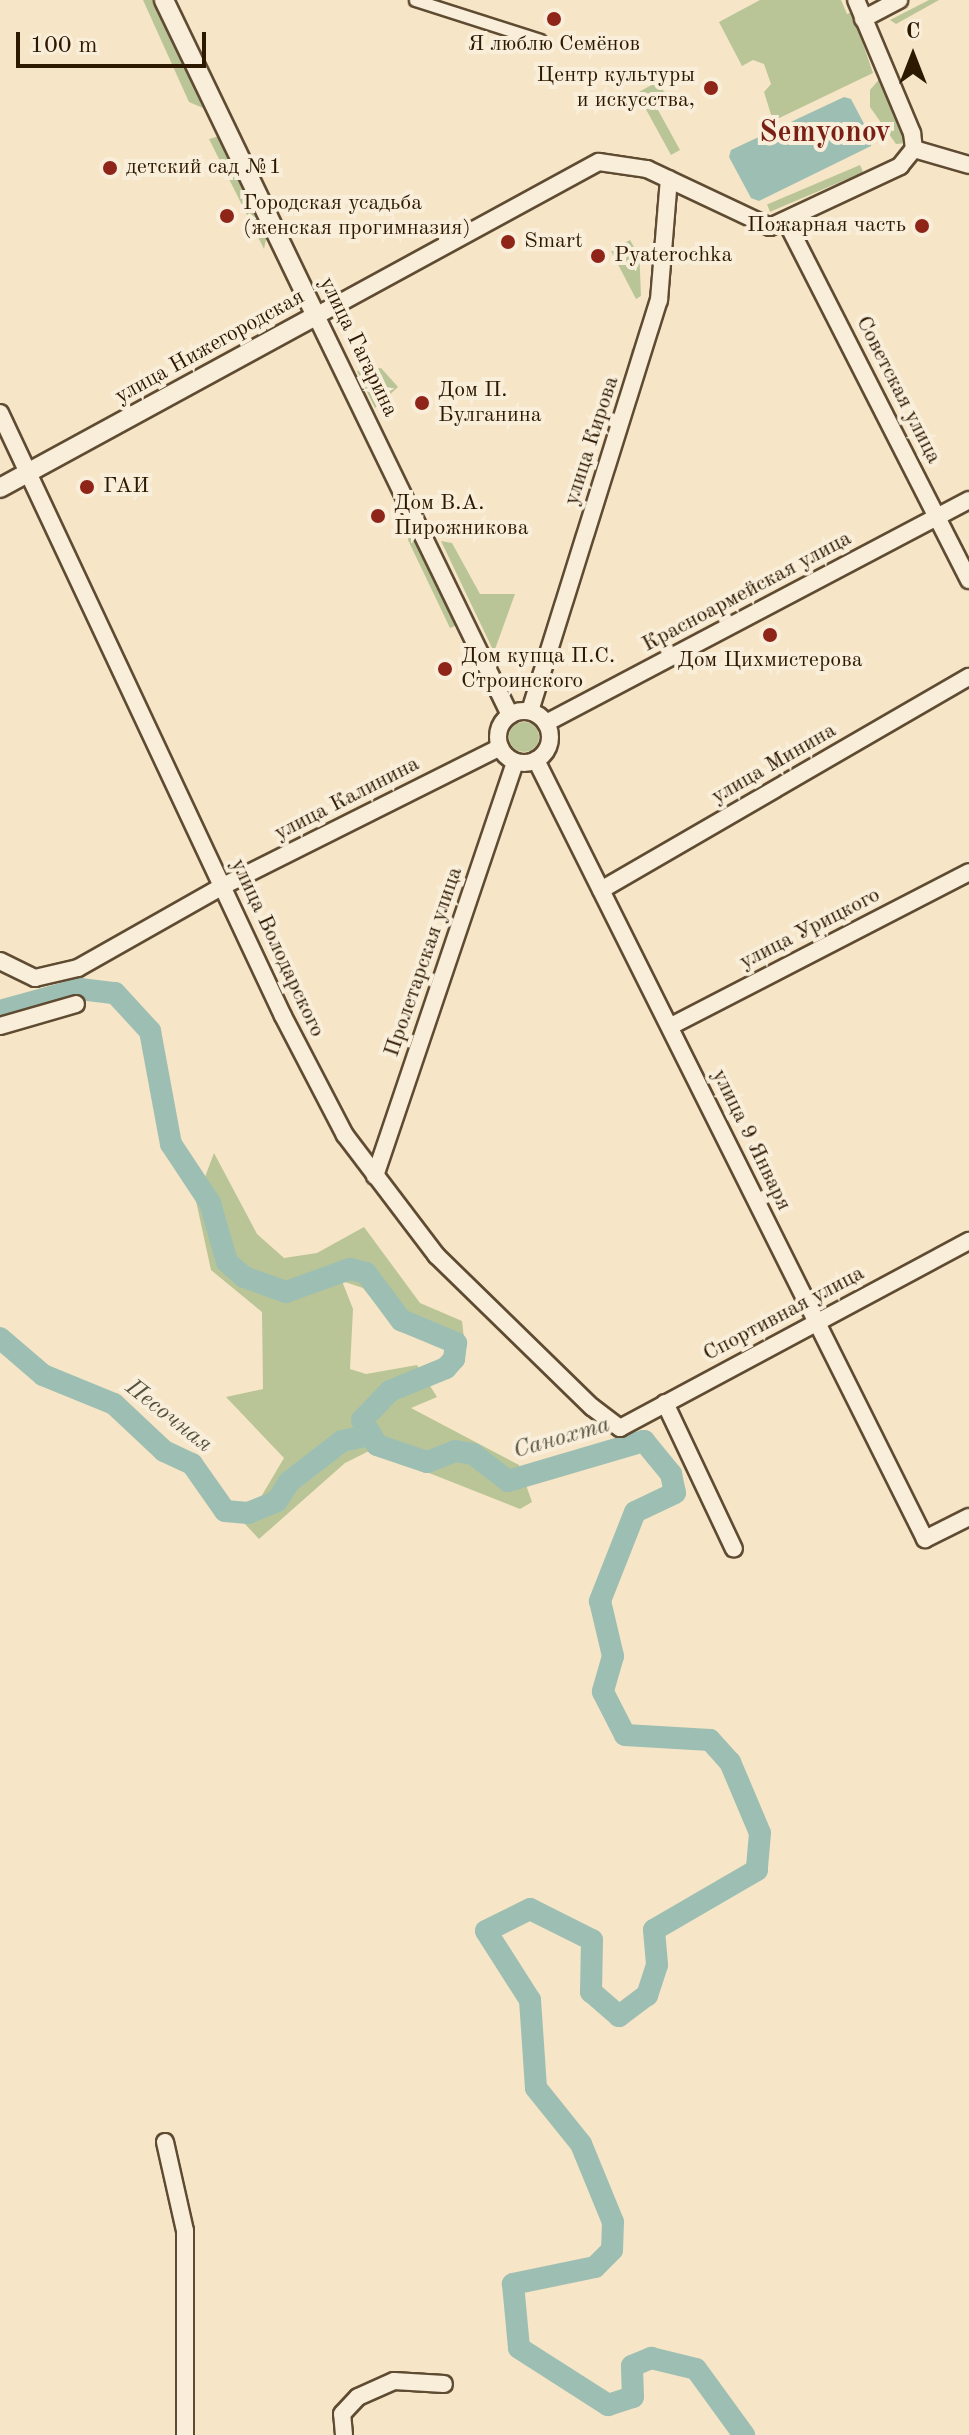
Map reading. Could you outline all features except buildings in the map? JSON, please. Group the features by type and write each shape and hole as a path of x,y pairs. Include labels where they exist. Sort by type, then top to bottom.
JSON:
{"street":[{"name":"улица Гагарина","path":"164,0 510,715"},
{"path":"415,0 540,40"},
{"path":"856,0 914,149"},
{"path":"863,19 899,0"},
{"path":"914,149 969,165"},
{"path":"786,221 900,166 914,149"},
{"name":"улица Нижегородская","path":"0,488 599,162 632,164 664,176 756,225 786,221"},
{"name":"улица Кирова","path":"530,711 659,300 664,176"},
{"name":"Советская улица","path":"786,221 969,580"},
{"name":"улица Володарского","path":"0,413 290,1029 345,1135 436,1255 592,1407 620,1428"},
{"name":"Красноармейская улица","path":"546,723 969,500"},
{"name":"улица Минина","path":"601,890 969,677"},
{"path":"530,711 546,723 548,748 536,760 515,762 500,747 501,726 510,715 530,711"},
{"name":"улица Калинина","path":"0,961 35,978 78,968 223,886 500,747"},
{"name":"улица 9 Января","path":"536,760 925,1539 969,1517"},
{"name":"Пролетарская улица","path":"375,1176 515,762"},
{"name":"улица Урицкого","path":"671,1026 969,872"},
{"path":"0,1026 76,1004"},
{"name":"Спортивная улица","path":"620,1428 969,1241"},
{"path":"665,1403 734,1549"},
{"path":"165,2142 185,2231 185,2435"},
{"path":"344,2435 342,2414 358,2397 394,2381 444,2384"}],"green space":[{"path":"143,0 156,0 203,108 189,102"},
{"path":"760,0 841,0 847,14 852,12 873,73 773,121 764,92 771,84 764,64 753,60 742,66 719,22"},
{"path":"929,0 939,0 896,24 890,20"},
{"path":"881,77 897,110 907,143 896,144 870,107 870,90"},
{"path":"659,81 671,103 658,110 680,150 671,155 637,93"},
{"path":"220,136 268,230 264,249 209,139"},
{"path":"860,165 863,172 770,212 767,204"},
{"path":"630,240 635,249 639,247 641,296 636,299 611,251"},
{"path":"632,348 636,349 619,415 616,414"},
{"path":"381,368 398,387 375,408 357,371"},
{"path":"410,523 460,624 450,628 408,540"},
{"path":"441,541 452,543 480,594 515,594 494,652"},
{"path":"524,722 530,723 538,731 538,743 530,751 524,752 518,751 510,743 509,737 510,731 518,723"},
{"path":"214,1153 257,1234 284,1258 317,1253 364,1227 420,1303 462,1321 465,1347 444,1347 398,1331 363,1288 342,1281 353,1309 350,1369 366,1374 417,1365 437,1397 411,1408 519,1465 532,1502 520,1509 371,1450 345,1463 259,1539 245,1524 284,1458 226,1397 263,1389 262,1312 211,1270 196,1201"}],"water":[{"path":"844,97 851,99 872,139 871,146 759,201 751,198 729,157 731,150"}],"waterway":[{"name":"Санохта","path":"0,1011 80,989 115,993 150,1031 171,1144 210,1203 227,1262 244,1277 286,1292 350,1269 366,1273 401,1320 456,1343 454,1359 446,1368 390,1391 362,1420 377,1445 427,1462 455,1451 473,1454 508,1481 644,1441 671,1474 675,1493 635,1512 600,1601 613,1656 603,1692 625,1735 710,1740 730,1762 760,1833 757,1870 654,1930 657,1965 647,1995 619,2016 591,1992 592,1940 530,1909 486,1931 530,2000 536,2088 581,2144 613,2222 612,2250 595,2267 513,2284 519,2348 608,2405 633,2397 632,2366 651,2358 696,2369 744,2435"},
{"name":"Песочная","path":"0,1338 43,1375 114,1404 164,1451 192,1464 225,1511 248,1513 277,1501 289,1482 342,1441 371,1435"}],"place":[{"name":"Я люблю Семёнов","path":"554,19"},
{"name":"Центр культуры и искусства,","path":"711,88"},
{"name":"детский сад №1","path":"110,168"},
{"name":"Городская усадьба (женская прогимназия)","path":"227,216"},
{"name":"Пожарная часть","path":"922,226"},
{"name":"Smart","path":"508,242"},
{"name":"Pyaterochka","path":"598,256"},
{"name":"Дом П. Булганина","path":"422,403"},
{"name":"ГАИ","path":"87,487"},
{"name":"Дом В.А. Пирожникова","path":"378,516"},
{"name":"Дом Цихмистерова","path":"770,635"},
{"name":"Дом купца П.С. Строинского","path":"445,669"}],"district":[{"name":"Semyonov","path":"825,133"}]}
